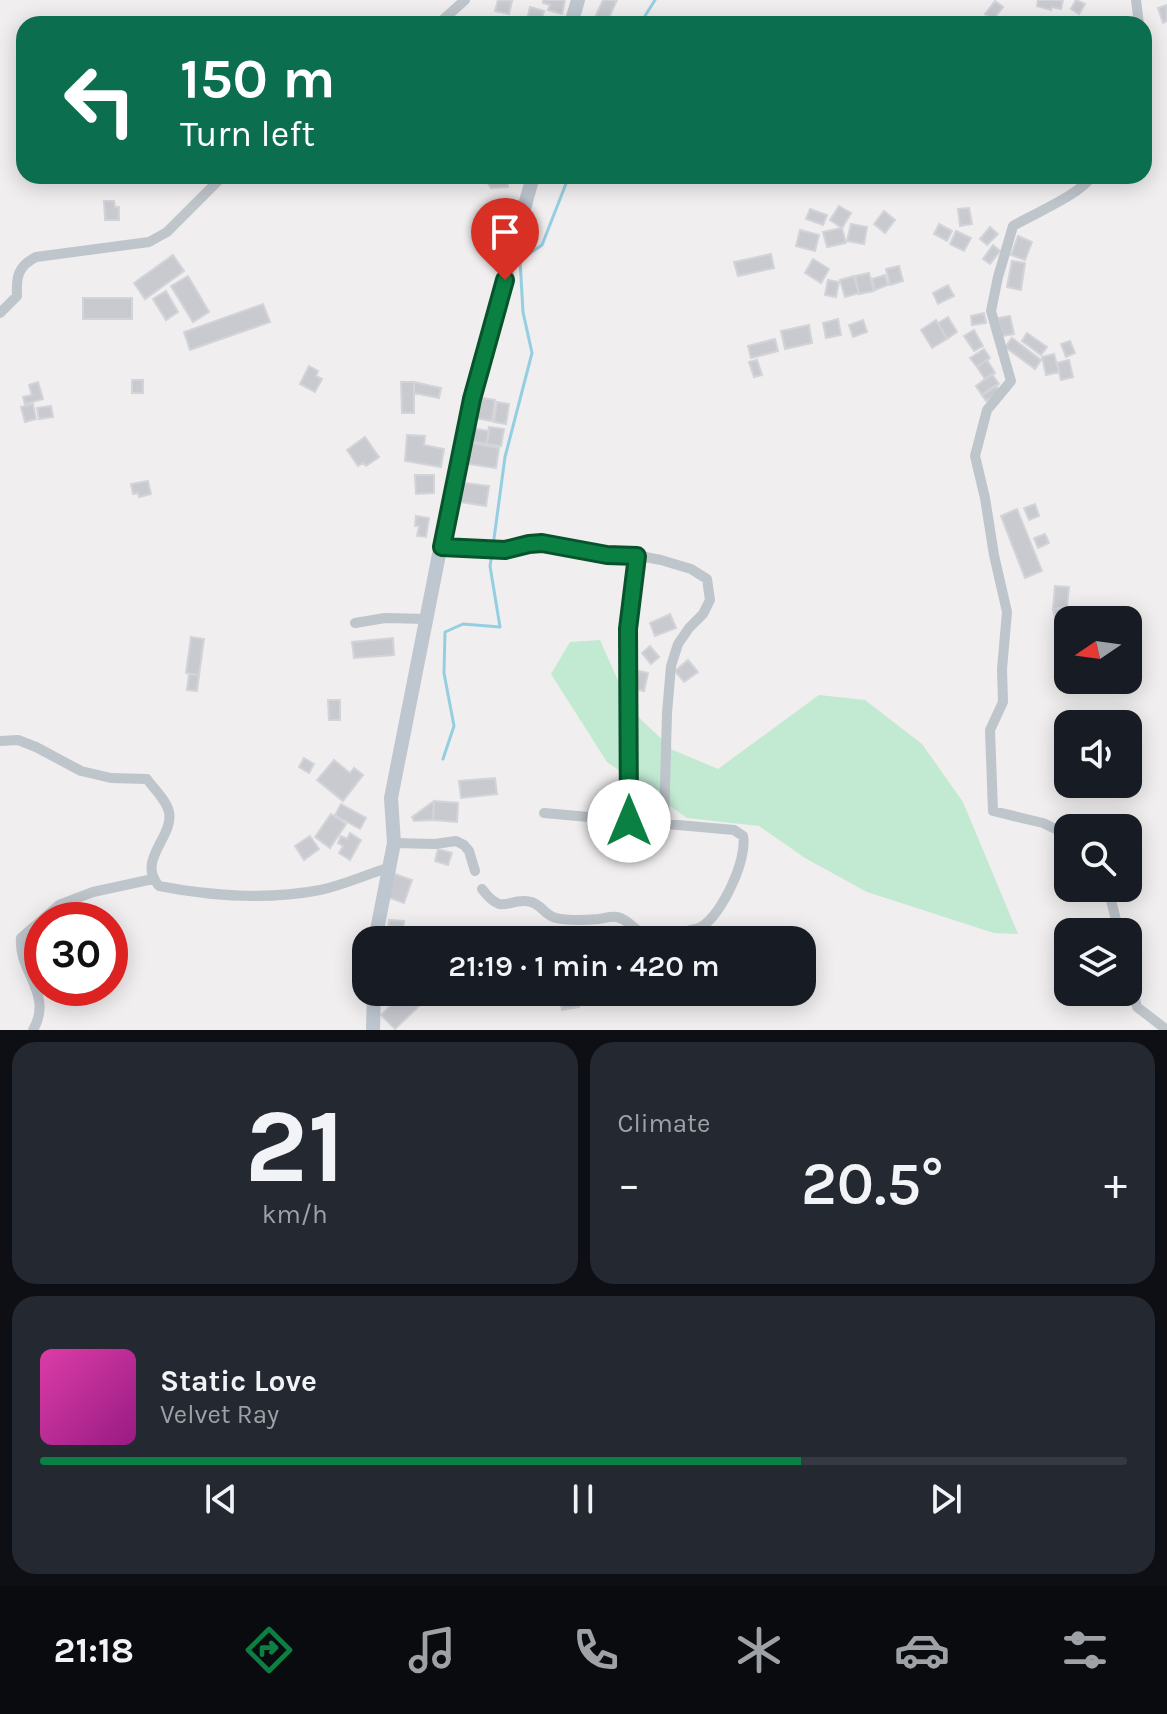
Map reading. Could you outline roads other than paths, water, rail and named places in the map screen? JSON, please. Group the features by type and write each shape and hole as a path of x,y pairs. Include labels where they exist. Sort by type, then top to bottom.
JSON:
{"street":[{"path":"447,16 465,0"},
{"path":"0,313 17,296 18,271 27,262 36,257 149,242 167,232 215,184"},
{"path":"378,926 394,843 391,798 472,399 531,184"},
{"path":"1054,828 993,811 990,730 1003,702 1002,669 1007,612 975,456 987,410 1011,381 991,311 1013,226 1085,184"},
{"path":"442,547 505,550 542,543 607,555 661,560 691,569 707,579 710,600 703,614 678,644 671,666 664,824"},
{"path":"629,821 628,629 637,556"},
{"path":"355,623 385,618 427,619"},
{"path":"0,741 18,740 81,771 111,778 147,779 169,812 150,869 159,886 249,896 289,895 321,889 391,867"},
{"path":"482,889 497,904 530,902 555,918 598,919 614,916 625,919 635,931 653,938 701,928 720,909 738,869 745,843 743,836 734,830 544,813"},
{"path":"394,843 456,841 469,851 475,871"},
{"path":"33,1030 39,1019 40,997 20,945 24,933 59,905 93,892 153,879"},
{"path":"373,1030 374,1006"},
{"path":"1137,1006 1167,1030"}],"waterway":[{"path":"645,16 655,0"},
{"path":"493,546 505,457 532,353 523,312 520,260 542,245 566,184"},
{"path":"443,759 454,726 444,673 445,632 463,624 500,627 490,566 492,554"}]}
